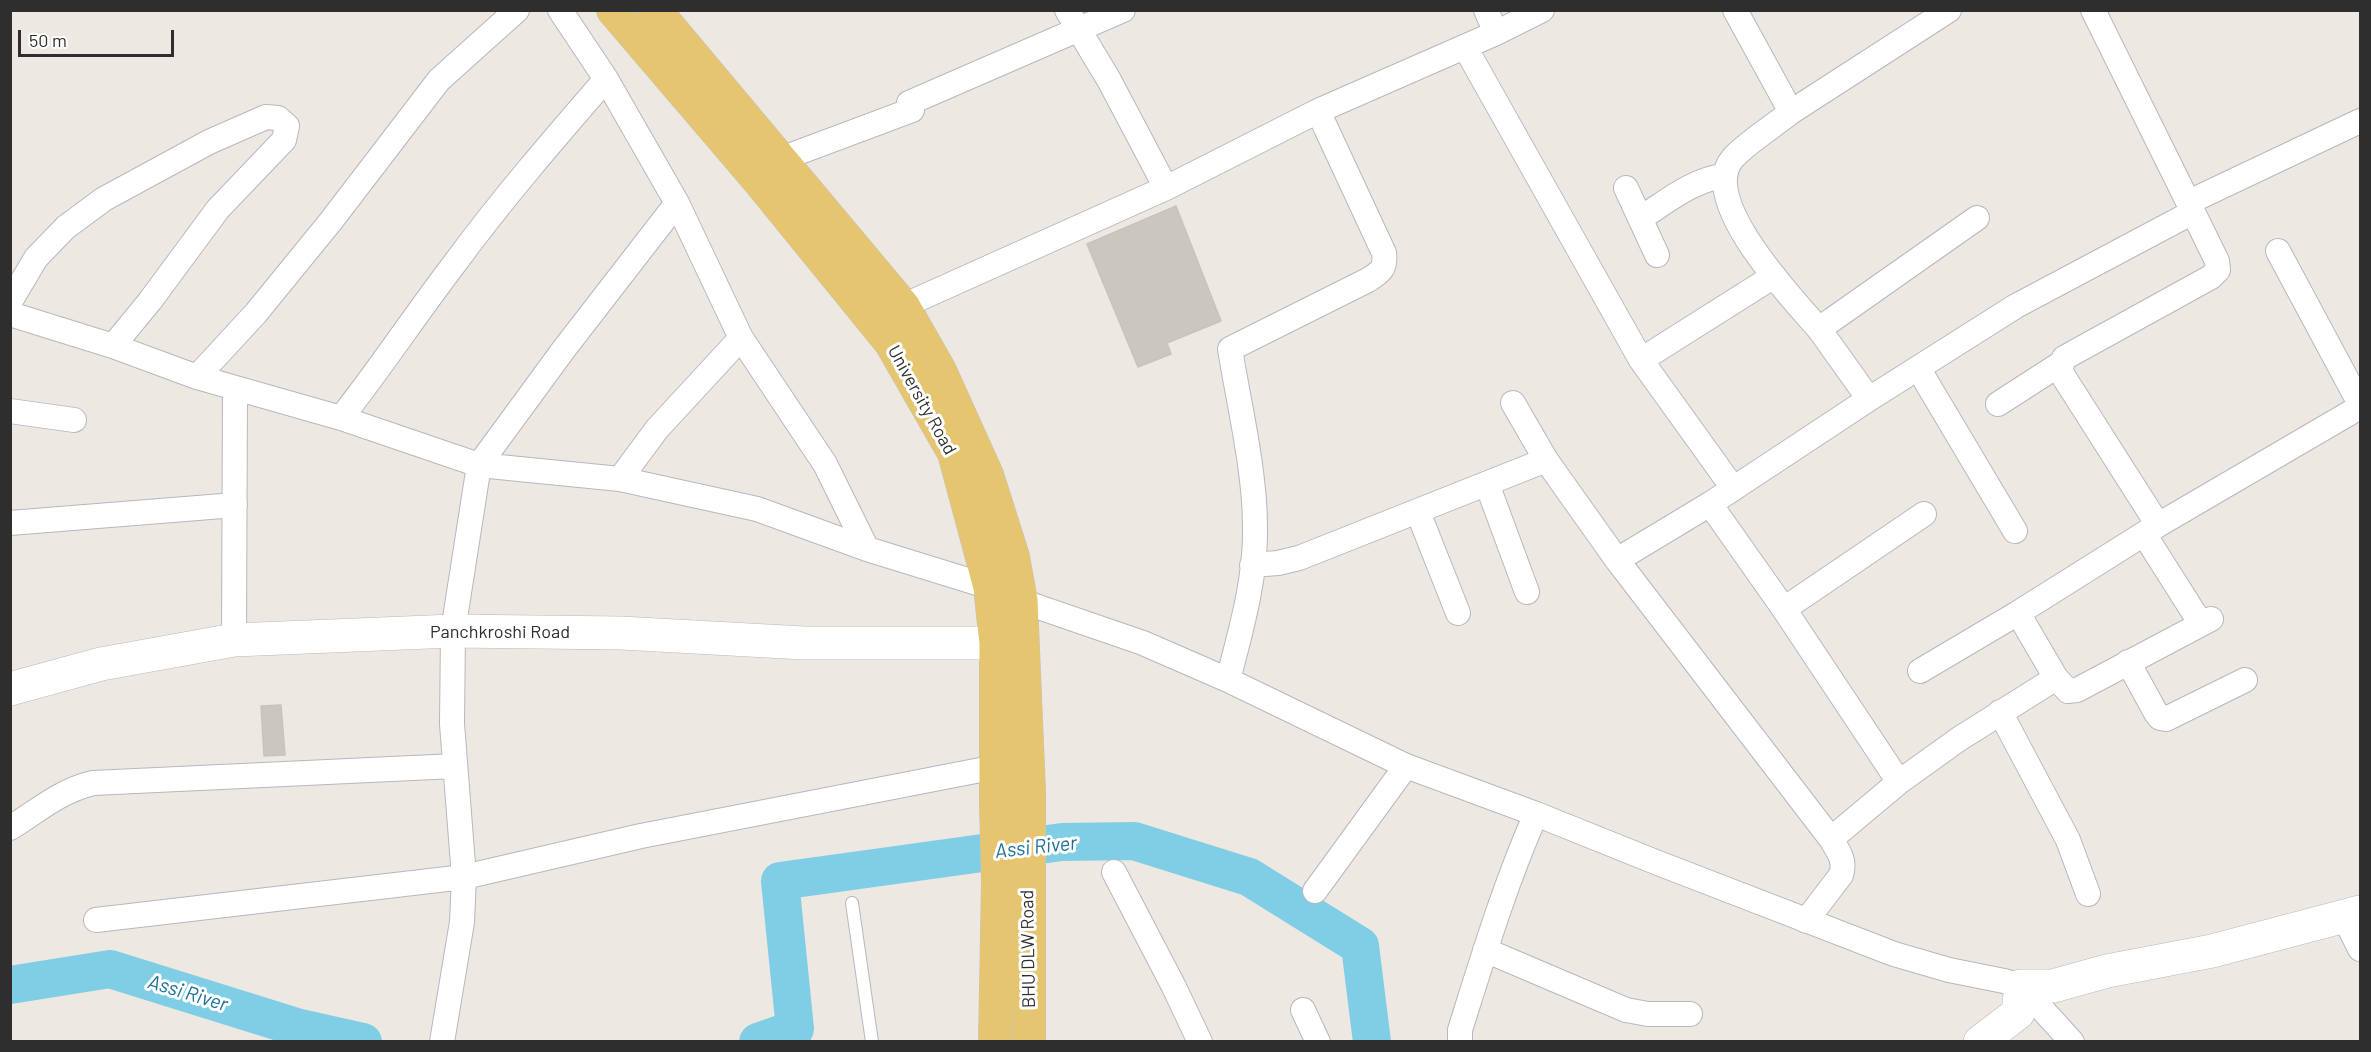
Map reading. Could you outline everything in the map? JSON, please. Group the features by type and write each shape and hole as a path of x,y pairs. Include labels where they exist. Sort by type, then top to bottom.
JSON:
{"main road":[{"name":"University Road","path":"613,10 760,182 891,343 954,453 990,586 996,643 998,883"},
{"name":"BHU DLW Road","path":"655,10 903,306 940,371 987,475 1013,557 1021,600 1029,792 1029,1041"},
{"name":"BHU DLW Road","path":"993,1041 998,883"}],"street":[{"path":"198,376 256,313 439,80 518,10"},
{"path":"560,10 606,79 677,203 741,338 825,464 867,549"},
{"path":"780,159 911,107 1073,21 1123,10"},
{"path":"1486,10 1496,33"},
{"path":"903,306 1166,188 1318,111 1496,33 1542,10"},
{"path":"1735,10 1791,112"},
{"path":"1869,399 1819,329 1773,276 1733,217 1726,196 1724,176 1732,159 1791,112 1949,10"},
{"path":"1998,404 2060,364 2064,358 2211,277 2218,270 2217,261 2093,10"},
{"path":"1073,21 1114,89 1166,188"},
{"path":"1465,46 1641,360 1733,488"},
{"path":"341,418 385,362 454,263 538,158 606,79"},
{"path":"1228,680 1246,609 1255,527 1251,480 1230,349 1368,280 1380,273 1385,264 1384,253 1318,111"},
{"path":"10,302 36,258 66,226 104,199 209,142 266,117 278,118 287,126 284,140 218,209 150,301 113,346"},
{"path":"1617,560 1710,504 2016,306 2191,207 2361,121"},
{"path":"1641,218 1699,182 1710,177 1724,176"},
{"path":"1626,188 1657,255"},
{"path":"442,1041 462,922 464,877 452,724 453,631 479,465 564,349 677,203"},
{"path":"1819,329 1977,218"},
{"path":"1920,671 2018,613 2151,529 2361,405 2278,251"},
{"path":"1641,360 1773,276"},
{"path":"10,314 235,388 341,418 479,465 620,479 757,509 867,549 990,586 1021,600 1143,644 1228,680 1406,766 1536,814 1806,921 1894,954 1949,970 2021,986 2053,986 2096,973 2212,951 2352,914 2361,949"},
{"path":"620,479 657,429 741,338"},
{"path":"2018,613 2056,678 2068,691 2077,690 2206,621 2060,371 2060,364"},
{"path":"1918,368 2015,531"},
{"path":"234,640 235,388"},
{"path":"1513,403 1546,460 1617,560 1831,839 1842,857 1841,875 1806,921"},
{"path":"10,411 74,420"},
{"path":"1252,565 1278,563 1299,558 1546,460"},
{"path":"1486,484 1527,592"},
{"path":"1710,504 1784,609 1899,782"},
{"path":"10,523 234,505"},
{"path":"1419,512 1458,613"},
{"path":"1784,609 1924,514"},
{"name":"Panchkroshi Road","path":"10,689 101,664 234,640 453,631 621,633 804,643 996,643"},
{"path":"2128,663 2156,713 2160,718 2166,719 2245,680"},
{"path":"1831,839 1899,782 2000,712 2056,678"},
{"path":"2000,712 2068,840 2088,894"},
{"path":"10,828 57,796 93,783 455,766"},
{"path":"1315,891 1406,766"},
{"path":"96,920 464,877 641,836 996,767"},
{"path":"1460,1041 1460,1030 1485,950 1517,858 1536,814"},
{"path":"1114,872 1200,1041"},
{"path":"1485,950 1626,1010 1648,1014 1690,1014"},
{"path":"1980,1041 2018,1013 2021,986"},
{"path":"2021,986 2072,1041"},
{"path":"1303,1010 1318,1041"}],"lane":[{"path":"852,903 872,1041"}],"building":[{"path":"1176,206 1221,321 1167,343 1171,354 1138,367 1087,244"},
{"path":"281,705 285,755 264,756 261,706"}],"waterway":[{"name":"Assi River","path":"758,1042 795,1029 780,881 1062,842 1134,841 1249,877 1360,946 1372,1042"},
{"name":"Assi River","path":"10,985 110,969 296,1027 363,1042"}]}
